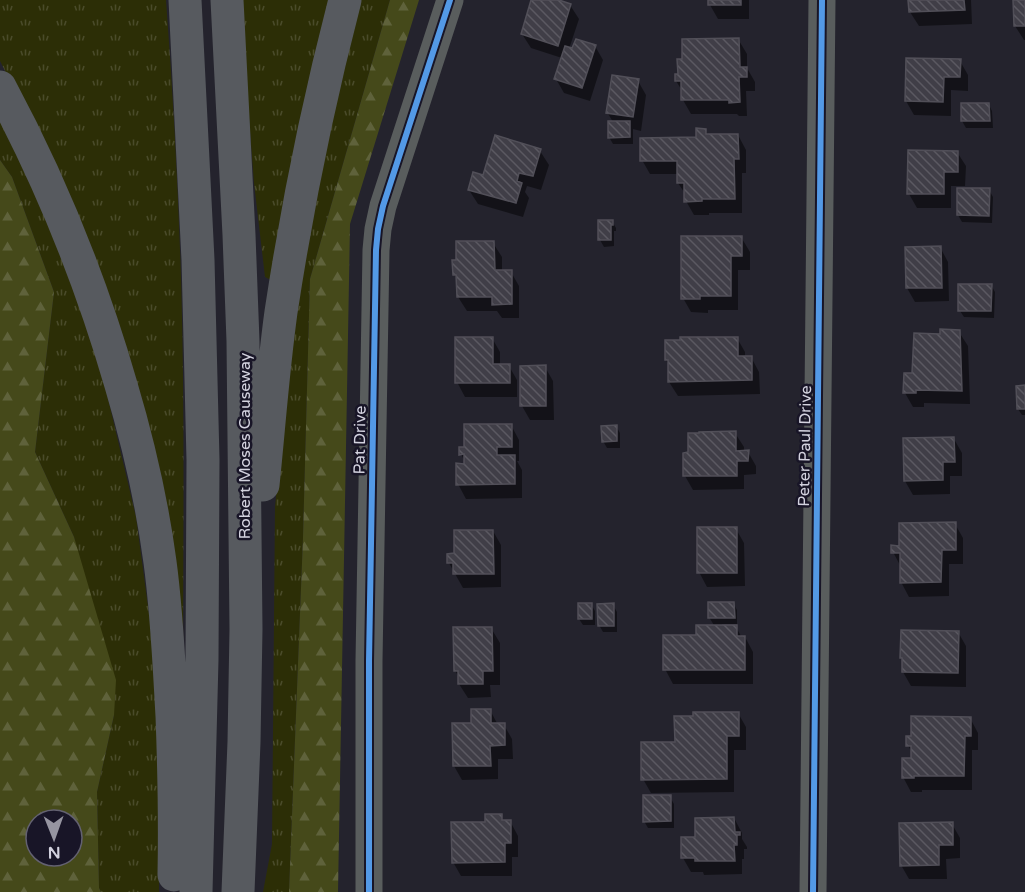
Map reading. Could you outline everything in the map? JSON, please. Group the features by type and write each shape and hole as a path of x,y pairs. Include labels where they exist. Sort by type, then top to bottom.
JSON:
{"highway":[{"path":"185,0 198,260 203,460 202,660 196,892"},
{"name":"Robert Moses Causeway","path":"227,0 240,235 243,341 246,629 238,892"},
{"path":"246,629 276,360 290,258 316,123 345,0"},
{"path":"0,87 45,176 84,269 126,399 146,485 160,561 168,653 174,793 173,892"}],"street":[{"name":"Pat Drive","path":"369,892 369,661 376,250 383,206 450,0"},
{"name":"Peter Paul Drive","path":"813,892 822,0"}],"green space":[{"path":"0,0 166,0 181,277 183,682 52,162 0,61"},
{"path":"240,0 331,0 271,280 265,277 254,183"},
{"path":"356,0 390,0 310,279 303,538 289,892 263,892 272,844 275,507 289,355 300,256"},
{"path":"390,0 419,0 350,224 338,892 289,892 303,538 310,279"},
{"path":"0,120 47,213 101,369 136,517 160,696 159,892 101,892 99,888 97,792 114,715 74,537 35,452 54,292 12,177 0,160"},
{"path":"0,160 12,177 54,292 35,452 74,537 116,680 114,715 97,792 99,888 101,892 0,892"}],"building":[{"path":"531,0 559,0 571,4 558,46 521,34"},
{"path":"708,0 741,0 741,5 708,5"},
{"path":"908,0 964,0 965,10 909,12"},
{"path":"1013,0 1025,0 1025,26 1014,26"},
{"path":"739,38 740,67 747,67 747,77 739,77 740,102 681,100 681,81 675,81 675,74 678,74 677,59 682,59 682,39"},
{"path":"576,39 596,45 582,88 554,79 565,46 572,48"},
{"path":"906,58 961,59 960,77 944,77 943,102 905,101"},
{"path":"612,75 639,79 633,117 606,113"},
{"path":"961,103 989,103 990,121 961,121"},
{"path":"608,121 630,121 630,137 608,138"},
{"path":"696,128 706,129 706,134 738,134 739,159 734,159 735,199 702,199 702,201 684,202 684,183 677,183 677,161 640,161 640,138 696,137"},
{"path":"495,135 541,149 533,176 519,173 517,181 522,183 516,203 468,190 473,172 483,175"},
{"path":"908,150 958,151 958,172 944,172 944,194 907,194"},
{"path":"957,188 990,188 989,216 957,215"},
{"path":"598,220 613,220 611,240 598,240"},
{"path":"681,236 742,236 742,256 731,256 731,296 700,296 700,299 681,299"},
{"path":"456,241 494,241 495,270 512,270 512,304 492,305 492,297 457,297 456,275 453,275 452,260 456,260"},
{"path":"941,246 942,288 906,288 905,247"},
{"path":"958,284 992,284 991,311 958,311"},
{"path":"940,329 960,330 962,391 916,390 916,393 903,393 904,373 912,373 914,333 940,334"},
{"path":"455,337 493,337 493,364 510,364 510,383 455,383"},
{"path":"680,337 738,337 738,356 752,356 752,380 668,382 665,340 680,340"},
{"path":"546,365 546,406 520,406 520,366"},
{"path":"1025,385 1025,409 1017,409 1016,386"},
{"path":"464,424 512,424 512,447 497,447 497,455 515,455 515,484 456,485 456,463 464,464 464,454 459,455 459,447 464,447"},
{"path":"617,425 617,441 602,442 601,426"},
{"path":"736,431 736,451 749,450 748,461 737,461 737,476 683,476 683,453 688,452 688,433"},
{"path":"954,437 955,462 943,462 943,480 904,481 903,438"},
{"path":"956,522 956,550 942,550 941,582 900,583 900,553 891,553 891,545 899,546 899,523"},
{"path":"697,527 737,527 737,573 697,573"},
{"path":"454,530 493,530 494,574 453,574 453,563 447,563 447,554 454,553"},
{"path":"708,602 734,602 735,618 708,618"},
{"path":"578,603 592,603 592,619 578,619"},
{"path":"614,603 614,626 598,626 597,604"},
{"path":"696,625 737,625 737,636 745,636 745,670 663,670 663,635 696,635"},
{"path":"453,627 492,627 493,671 483,671 483,684 458,684 458,671 454,671"},
{"path":"901,630 959,631 958,673 902,672"},
{"path":"471,709 491,709 491,723 505,723 505,745 490,746 491,766 453,766 452,723 471,723"},
{"path":"693,712 739,712 739,736 727,736 727,779 641,780 641,742 675,742 674,716 693,716"},
{"path":"911,716 971,717 971,736 965,736 964,776 902,778 902,758 911,758 911,746 906,746 906,736 911,736"},
{"path":"643,795 671,795 671,821 643,822"},
{"path":"485,814 502,814 502,820 511,820 511,843 505,843 505,862 452,863 451,822 485,822"},
{"path":"734,817 735,832 740,832 740,835 737,835 737,845 734,845 735,861 695,861 695,858 681,858 681,837 695,837 695,818"},
{"path":"953,822 953,845 939,845 939,865 900,866 899,823"}],"cycle path":[{"path":"369,892 369,661 376,250 383,206 450,0"},
{"path":"813,892 822,0"}]}
